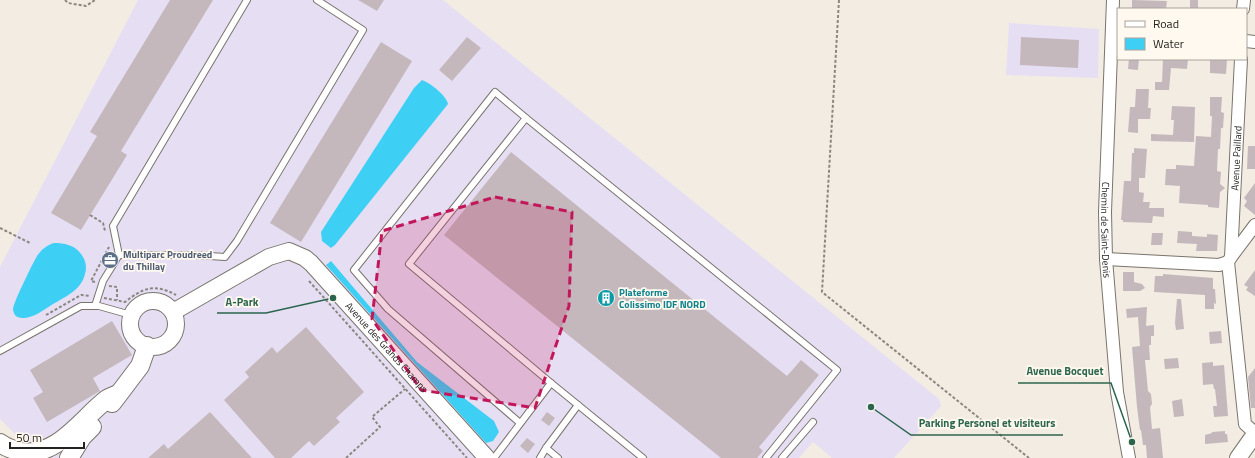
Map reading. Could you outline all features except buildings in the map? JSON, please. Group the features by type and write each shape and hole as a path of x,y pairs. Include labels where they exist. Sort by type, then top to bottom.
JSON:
{"main road":[{"name":"Avenue des Grands Champs","path":"176,304 269,258 289,251 305,258 493,456"},
{"path":"154,300 165,304 176,304 176,328 172,338 163,345 158,347 147,346 142,344 133,336 130,326 132,315 134,310 143,303 154,300"},
{"path":"69,458 82,437 106,412 140,366 147,346"},
{"path":"0,443 7,448 26,453 38,453 53,449 78,428 108,398 118,394"},
{"path":"1238,458 1255,434"}],"street":[{"name":"Chemin de Saint-Denis","path":"1113,0 1115,36 1105,212 1106,259 1117,392 1129,458"},
{"name":"Avenue Paillard","path":"1241,60 1230,260 1245,424 1255,434"},
{"path":"1106,259 1220,265 1230,260 1255,225"}],"lane":[{"path":"95,306 102,284 119,255 113,226 247,0"},
{"path":"119,255 195,255 225,257 237,241 363,30 316,0"},
{"path":"520,423 388,309 354,270 495,92 837,370 766,458"},
{"path":"526,118 409,264 643,458"},
{"path":"0,351 81,306 99,306 132,315"},
{"path":"504,458 493,456 551,383"},
{"path":"540,458 578,405"},
{"path":"782,458 813,422"},
{"path":"546,448 558,458"}],"path":[{"path":"65,0 86,6 95,0"},
{"path":"839,0 822,292 1029,458"},
{"path":"90,216 103,224 106,236"},
{"path":"0,228 30,243"},
{"path":"108,242 109,247 91,282 117,287 117,300"},
{"path":"311,263 306,267 303,273 467,458"},
{"path":"40,319 81,295 125,302 149,288 165,290 176,304"},
{"path":"346,458 380,427 372,418 405,389"}],"highlighted area":[{"path":"495,197 572,212 569,306 535,408 421,390 372,319 382,231"}],"shaded area":[{"path":"138,0 443,0 939,399 941,406 894,458 832,458 813,442 799,458 39,458 0,419 0,267"},
{"path":"1009,23 1099,29 1098,78 1006,75"}],"water":[{"path":"422,80 437,90 448,104 335,245 331,248 322,241 321,232 414,88"},
{"path":"54,243 69,245 79,251 85,261 86,266 83,280 71,293 37,314 27,318 17,317 13,311 14,305 37,256 47,246"},
{"path":"331,261 417,362 494,421 499,432 493,441 486,443 326,265"}],"place":[{"name":"Multiparc Proudreed du Thillay","path":"110,260"},
{"name":"A-Park","path":"333,298"},
{"name":"Plateforme Colissimo IDF NORD","path":"606,298"},
{"name":"Parking Personel et visiteurs","path":"871,407"},
{"name":"Avenue Bocquet","path":"1132,442"}]}
